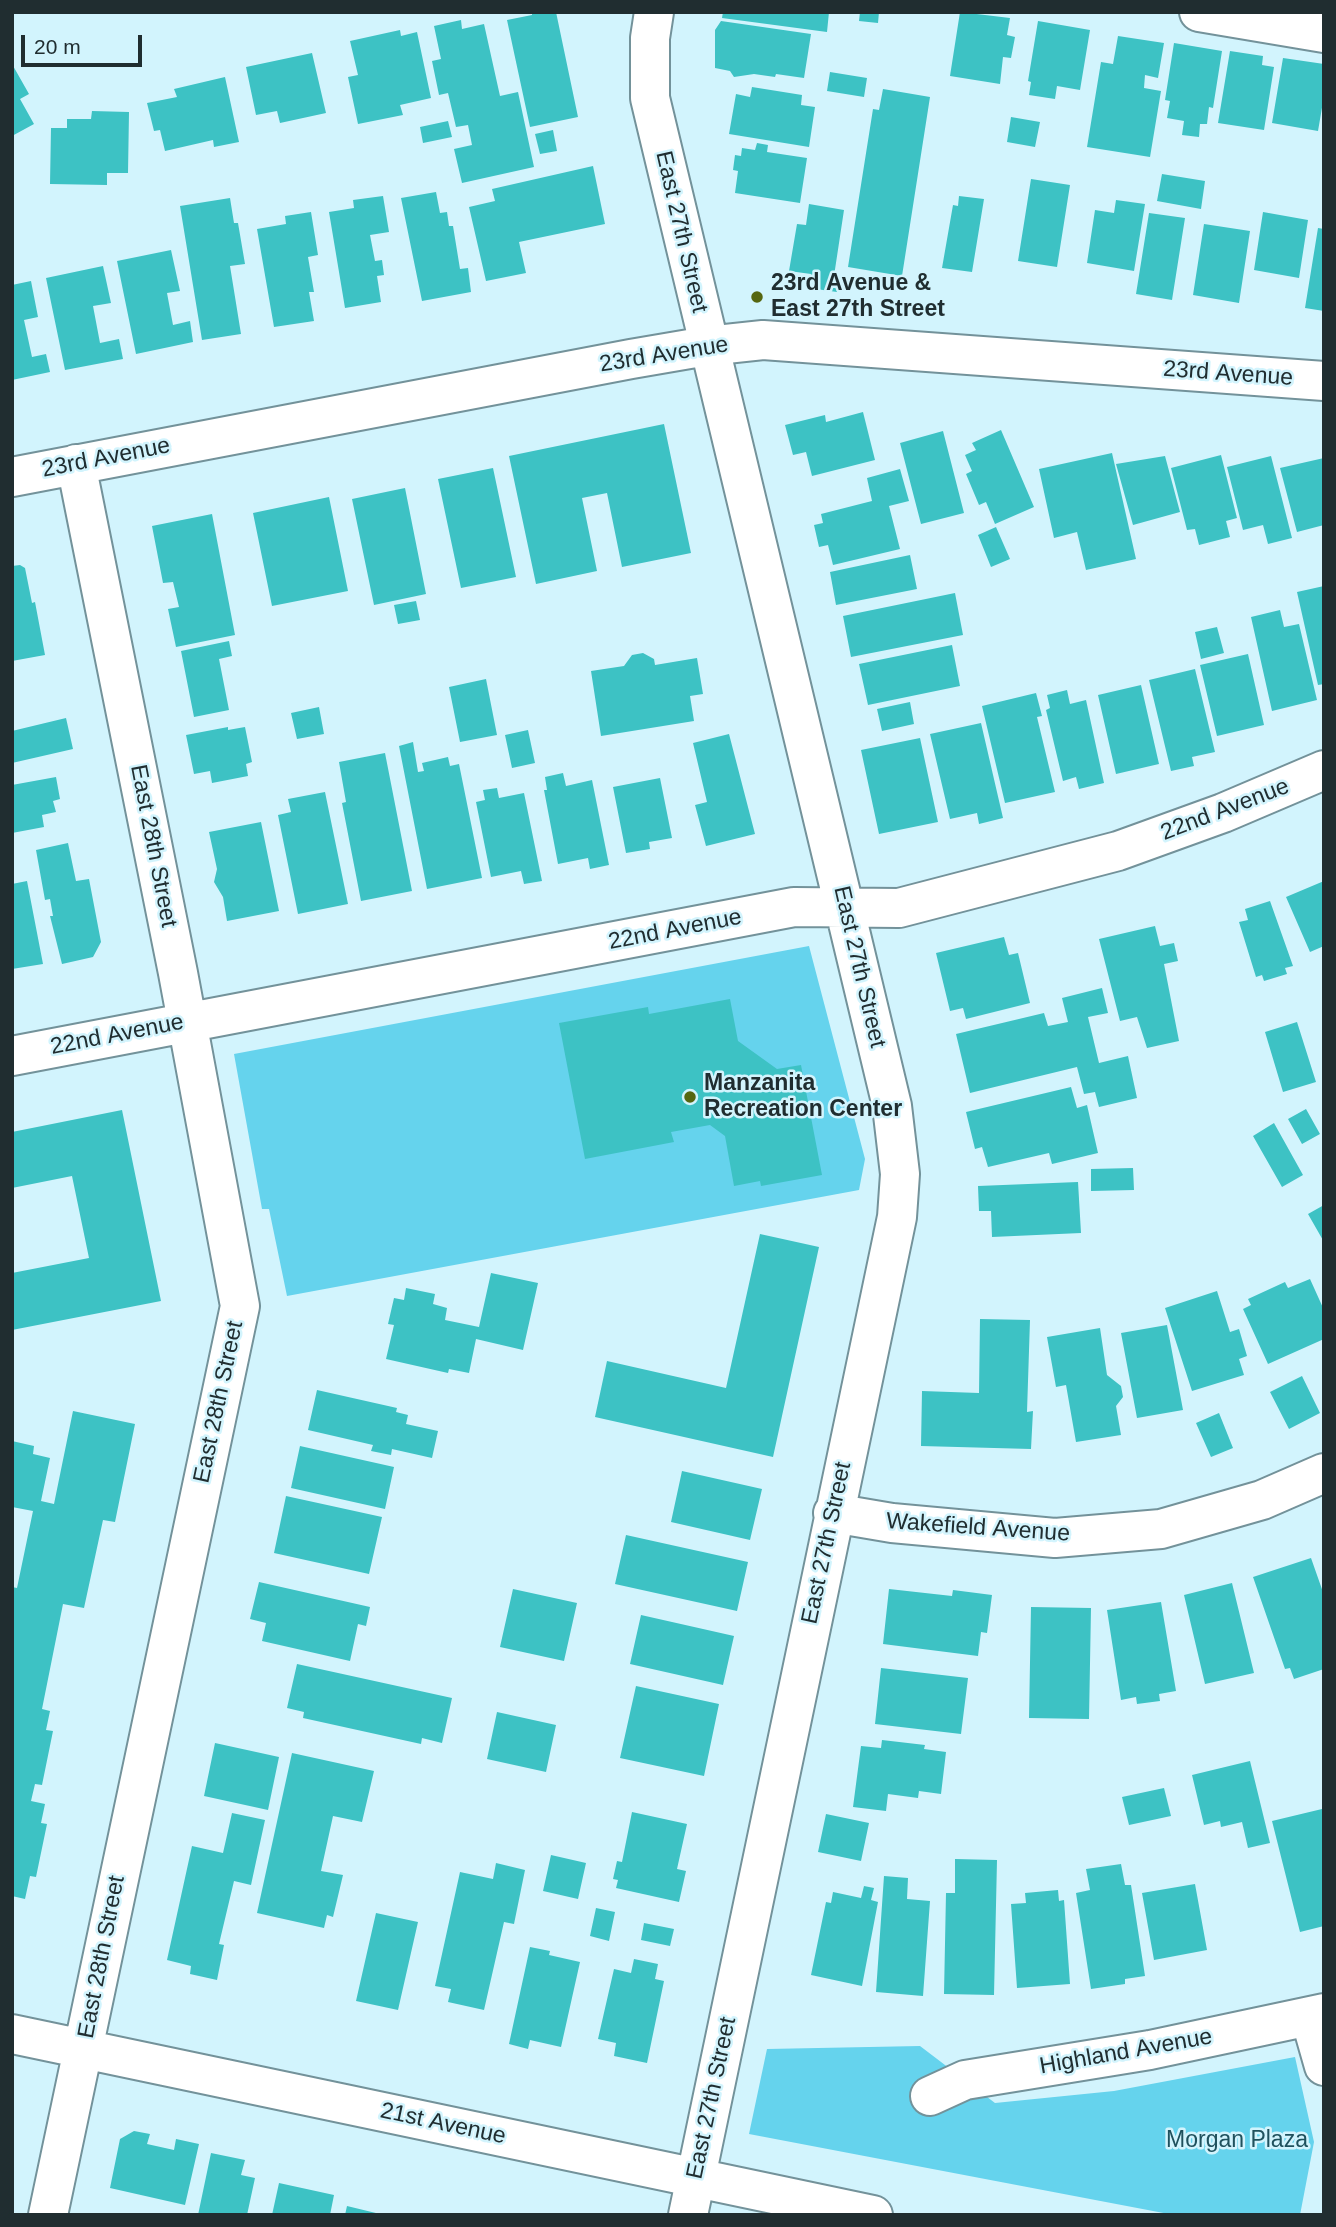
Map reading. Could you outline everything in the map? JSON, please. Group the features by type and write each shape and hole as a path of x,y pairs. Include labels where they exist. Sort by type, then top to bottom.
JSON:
{"street":[{"name":"East 27th Street","path":"654,12 650,38 650,98 707,345 892,1107 900,1174 897,1217 688,2215"},
{"path":"1199,12 1324,33"},
{"name":"23rd Avenue","path":"12,477 707,345 763,341 1324,381"},
{"name":"East 28th Street","path":"48,2215 154,1701 240,1306 187,1021 76,464"},
{"name":"22nd Avenue","path":"12,1056 794,907 899,908 1118,851 1223,813 1324,770"},
{"name":"Wakefield Avenue","path":"833,1513 892,1523 1055,1538 1161,1529 1262,1500 1324,1473"},
{"path":"1317,2015 1324,2066"},
{"name":"Highland Avenue","path":"930,2096 965,2080 1150,2050 1317,2015"},
{"name":"21st Avenue","path":"12,2034 873,2215"}],"green space":[{"path":"809,946 865,1159 859,1190 287,1296 269,1209 262,1209 234,1054"},
{"name":"Morgan Plaza","path":"920,2046 995,2103 1114,2091 1295,2057 1314,2142 1300,2215 1174,2215 749,2134 767,2049"}],"building":[{"path":"532,12 556,12 578,117 530,127 507,20 532,15"},
{"path":"723,12 829,12 827,32 722,18"},
{"path":"860,12 879,12 878,23 859,21"},
{"path":"960,12 1010,18 1007,35 1015,37 1011,58 1003,57 1000,84 950,76"},
{"path":"461,20 462,29 484,24 500,96 518,92 534,167 462,183 454,149 472,145 468,125 456,127 448,93 439,95 432,61 441,59 434,26"},
{"path":"721,21 811,34 804,78 776,74 775,77 754,74 734,77 730,71 715,68 715,30"},
{"path":"1038,21 1090,30 1080,90 1057,86 1055,99 1029,95 1031,82 1028,81"},
{"path":"400,30 401,36 417,32 431,98 400,105 403,115 358,124 348,77 358,75 350,41"},
{"path":"1118,36 1164,43 1158,78 1145,75 1144,88 1161,91 1150,157 1087,147 1101,62 1113,64"},
{"path":"1174,43 1222,51 1213,108 1209,107 1207,124 1200,124 1199,137 1182,135 1184,121 1167,118 1170,101 1165,100"},
{"path":"1230,51 1263,56 1262,65 1274,67 1264,130 1218,123"},
{"path":"312,53 326,113 280,123 277,111 256,115 246,67"},
{"path":"1283,58 1324,64 1324,96 1318,131 1272,123"},
{"path":"12,64 29,94 20,99 34,124 12,136"},
{"path":"830,72 867,78 864,97 827,91"},
{"path":"225,77 239,142 214,147 213,140 165,151 160,130 154,131 147,103 177,97 174,89"},
{"path":"752,87 802,95 801,105 815,107 809,147 729,134 736,94 750,97"},
{"path":"883,89 930,97 902,276 848,267 873,109 879,110"},
{"path":"92,111 129,112 128,173 107,173 107,185 50,184 51,128 67,128 67,119 91,119"},
{"path":"1011,117 1040,122 1035,147 1007,142"},
{"path":"448,121 452,137 423,143 420,127"},
{"path":"553,130 557,151 540,154 535,134"},
{"path":"757,143 768,145 767,152 807,158 800,203 735,193 738,171 733,170 735,155 741,156 742,148 755,150"},
{"path":"593,166 605,224 519,242 526,273 486,281 469,207 495,201 492,189"},
{"path":"1162,174 1205,181 1201,209 1157,201"},
{"path":"1031,179 1070,185 1057,267 1018,261"},
{"path":"436,192 440,213 447,212 449,226 453,226 460,269 468,268 471,292 422,301 401,198"},
{"path":"383,196 389,232 370,235 375,261 382,260 384,275 377,276 381,302 345,308 329,212 354,208 353,200"},
{"path":"959,196 984,199 972,272 942,268 953,205 958,206"},
{"path":"230,198 234,223 238,223 245,264 230,266 241,334 202,340 180,206"},
{"path":"1116,200 1145,204 1134,271 1087,263 1095,210 1114,213"},
{"path":"809,204 844,210 834,276 840,277 837,292 809,288 811,274 789,271 797,224 806,225"},
{"path":"311,212 318,255 308,257 314,292 309,292 314,321 274,327 257,229 286,224 285,216"},
{"path":"1263,212 1308,220 1299,278 1254,270"},
{"path":"1149,213 1185,218 1172,300 1136,294"},
{"path":"1204,224 1250,231 1239,303 1193,295"},
{"path":"1318,228 1324,229 1324,311 1305,308"},
{"path":"171,250 180,291 167,293 173,325 190,321 193,342 136,354 117,261"},
{"path":"103,266 111,303 93,306 100,343 119,339 123,359 65,370 46,278"},
{"path":"31,281 38,317 24,320 32,357 46,354 50,372 12,380 12,285"},
{"path":"863,412 875,460 812,476 806,452 793,455 785,425 825,415 826,422"},
{"path":"664,424 691,553 622,567 607,493 582,498 597,571 536,584 509,456"},
{"path":"1001,430 1034,507 995,524 986,502 979,505 966,474 972,471 965,455 976,450 972,443"},
{"path":"943,431 964,513 921,524 900,443"},
{"path":"1112,453 1136,559 1086,570 1077,532 1054,538 1039,469"},
{"path":"1221,455 1237,518 1226,521 1230,537 1199,545 1195,529 1187,530 1171,468"},
{"path":"1165,456 1180,512 1133,525 1116,464"},
{"path":"1271,456 1292,538 1268,544 1263,525 1243,530 1227,467"},
{"path":"1324,458 1324,525 1297,532 1280,468"},
{"path":"493,468 516,577 461,588 438,479"},
{"path":"900,469 909,501 889,506 900,549 833,565 828,545 819,547 814,525 823,523 821,514 872,501 867,478"},
{"path":"405,488 426,594 374,605 352,499"},
{"path":"329,497 348,591 272,606 253,513"},
{"path":"212,514 235,635 176,647 168,609 179,607 173,582 163,583 152,526"},
{"path":"996,527 1010,559 991,567 978,535"},
{"path":"910,555 917,589 836,605 830,572"},
{"path":"20,565 25,568 32,603 35,602 45,655 12,661 12,566"},
{"path":"1324,586 1324,684 1318,685 1297,592"},
{"path":"955,593 963,635 851,657 843,616"},
{"path":"416,601 420,620 398,624 394,605"},
{"path":"1280,610 1284,627 1299,624 1317,700 1272,711 1251,617"},
{"path":"1217,627 1224,653 1201,659 1195,632"},
{"path":"229,641 232,656 219,659 229,710 194,717 181,651"},
{"path":"952,645 960,686 868,705 859,664"},
{"path":"643,653 654,659 655,665 697,658 703,694 690,696 694,721 601,736 591,671 624,666 632,655"},
{"path":"1248,654 1264,725 1217,736 1200,665"},
{"path":"1195,669 1215,752 1192,757 1194,766 1171,771 1149,680"},
{"path":"486,679 497,735 460,742 449,687"},
{"path":"1141,685 1159,764 1116,774 1098,695"},
{"path":"1067,690 1070,704 1086,700 1104,783 1079,789 1076,777 1063,781 1046,710 1050,708 1047,695"},
{"path":"1036,693 1042,716 1037,717 1055,792 1005,803 982,706"},
{"path":"910,702 914,724 882,731 877,709"},
{"path":"319,707 324,734 297,739 291,713"},
{"path":"66,718 73,749 12,763 12,731"},
{"path":"981,723 1003,818 979,824 977,813 950,819 930,734"},
{"path":"228,727 228,730 245,727 252,762 246,764 248,776 212,783 210,771 194,774 186,735"},
{"path":"528,730 535,763 512,768 505,735"},
{"path":"729,734 755,834 706,846 695,805 707,802 693,743"},
{"path":"920,738 938,822 879,834 861,750"},
{"path":"413,742 418,772 424,771 422,763 448,757 450,766 459,764 482,878 427,889 399,746"},
{"path":"385,753 412,891 361,901 342,803 346,802 339,762"},
{"path":"563,773 566,786 592,780 609,865 590,869 588,858 558,864 544,790 547,790 545,777"},
{"path":"56,777 60,799 53,801 56,812 42,815 44,827 12,833 12,785"},
{"path":"660,778 672,838 649,842 650,849 626,853 613,787"},
{"path":"497,788 499,798 524,793 542,881 524,884 521,871 491,877 476,802 485,800 483,790"},
{"path":"325,792 348,904 298,914 278,815 291,812 288,799"},
{"path":"261,822 279,911 227,921 223,897 214,882 217,869 209,832"},
{"path":"68,843 76,881 89,879 101,942 93,957 62,964 50,916 53,916 50,899 45,900 36,850"},
{"path":"27,881 43,964 12,969 12,884"},
{"path":"1324,881 1324,946 1310,952 1286,897"},
{"path":"1270,901 1293,966 1285,968 1287,974 1264,981 1262,975 1256,977 1239,922 1248,920 1245,909"},
{"path":"1155,926 1160,946 1174,943 1178,961 1164,964 1179,1041 1147,1048 1137,1017 1120,1021 1099,939"},
{"path":"1004,937 1009,955 1018,953 1030,1003 966,1019 963,1008 950,1011 936,953"},
{"path":"1102,988 1108,1013 1088,1017 1099,1063 1128,1056 1137,1098 1099,1107 1095,1092 1084,1094 1077,1067 970,1093 956,1034 1044,1013 1048,1026 1068,1022 1062,998"},
{"name":"Manzanita Recreation Center","path":"730,999 738,1041 777,1069 801,1065 822,1175 761,1186 760,1181 734,1186 725,1136 710,1125 671,1132 674,1142 585,1159 559,1023 648,1007 649,1014"},
{"path":"1297,1022 1316,1082 1283,1092 1265,1032"},
{"path":"1071,1087 1077,1108 1087,1105 1098,1153 1052,1164 1049,1153 988,1167 982,1147 975,1149 966,1112"},
{"path":"1306,1109 1320,1134 1302,1144 1288,1119"},
{"path":"122,1110 161,1301 12,1330 12,1273 89,1258 72,1176 12,1188 12,1132"},
{"path":"1274,1123 1303,1175 1282,1187 1253,1136"},
{"path":"1133,1168 1134,1190 1091,1191 1091,1169"},
{"path":"1078,1182 1081,1233 992,1237 991,1211 979,1211 978,1186"},
{"path":"1324,1205 1324,1242 1308,1214"},
{"path":"760,1234 819,1247 773,1457 595,1417 607,1361 726,1388"},
{"path":"491,1273 538,1283 523,1350 476,1339 469,1373 449,1369 448,1373 386,1359 394,1325 388,1324 394,1298 404,1300 406,1288 435,1294 433,1304 447,1308 445,1320 479,1327"},
{"path":"1310,1279 1324,1310 1324,1339 1268,1364 1243,1309 1251,1305 1248,1299 1285,1282 1288,1288"},
{"path":"1217,1291 1230,1332 1239,1329 1247,1356 1239,1359 1244,1375 1192,1391 1165,1308"},
{"path":"980,1319 1030,1320 1027,1412 1033,1411 1031,1449 921,1446 922,1391 979,1393"},
{"path":"1167,1325 1183,1410 1137,1418 1121,1333"},
{"path":"1100,1328 1107,1375 1121,1386 1123,1397 1116,1406 1121,1435 1076,1442 1066,1385 1056,1387 1047,1337"},
{"path":"1302,1376 1320,1413 1289,1429 1270,1392"},
{"path":"317,1390 397,1408 396,1412 408,1415 406,1424 438,1431 432,1458 392,1449 391,1455 371,1451 373,1445 308,1430"},
{"path":"73,1411 135,1424 115,1522 103,1520 84,1608 63,1604 42,1709 50,1711 46,1730 53,1731 42,1785 35,1784 31,1801 45,1804 41,1823 47,1824 36,1877 30,1876 25,1899 12,1896 12,1587 17,1588 33,1511 12,1507 12,1441 34,1446 33,1454 50,1458 41,1501 54,1504"},
{"path":"1219,1413 1233,1448 1211,1457 1196,1423"},
{"path":"300,1446 394,1467 385,1509 291,1488"},
{"path":"682,1471 762,1489 750,1540 671,1522"},
{"path":"286,1496 382,1517 369,1574 274,1553"},
{"path":"626,1535 748,1562 737,1611 615,1584"},
{"path":"1311,1558 1324,1595 1324,1669 1294,1679 1290,1668 1285,1669 1253,1577"},
{"path":"259,1582 370,1607 366,1626 358,1624 350,1661 262,1641 266,1623 250,1619"},
{"path":"1232,1583 1254,1673 1205,1684 1184,1595"},
{"path":"513,1589 577,1603 564,1661 500,1647"},
{"path":"889,1589 952,1596 953,1590 992,1595 987,1633 981,1632 978,1656 883,1644"},
{"path":"1161,1602 1176,1691 1159,1694 1160,1701 1137,1704 1136,1697 1121,1700 1107,1610"},
{"path":"1031,1607 1091,1608 1089,1719 1029,1718"},
{"path":"641,1615 734,1636 723,1685 630,1664"},
{"path":"297,1664 452,1698 442,1743 422,1738 421,1744 303,1718 304,1712 287,1708"},
{"path":"881,1668 968,1678 961,1734 875,1724"},
{"path":"636,1686 719,1704 704,1776 620,1758"},
{"path":"497,1712 556,1725 546,1772 487,1759"},
{"path":"882,1740 925,1745 924,1749 946,1752 941,1794 919,1791 918,1798 888,1794 886,1811 853,1807 861,1746 881,1748"},
{"path":"215,1743 279,1757 268,1810 204,1796"},
{"path":"292,1753 374,1771 362,1822 333,1816 321,1871 343,1875 333,1917 327,1915 324,1928 257,1913"},
{"path":"1250,1761 1270,1843 1248,1848 1242,1822 1221,1827 1220,1821 1204,1825 1192,1775"},
{"path":"1164,1788 1171,1816 1129,1825 1122,1797"},
{"path":"1322,1809 1324,1926 1300,1932 1272,1821"},
{"path":"632,1812 687,1824 677,1869 686,1871 679,1902 616,1888 618,1880 613,1879 617,1861 622,1862"},
{"path":"232,1813 265,1820 251,1885 234,1881 219,1944 224,1945 217,1980 190,1974 191,1966 167,1960 192,1846 223,1853"},
{"path":"826,1814 869,1823 861,1861 818,1852"},
{"path":"551,1855 586,1863 578,1899 543,1891"},
{"path":"955,1859 997,1860 994,1995 944,1994 946,1893 955,1893"},
{"path":"496,1863 525,1870 514,1924 504,1922 484,2010 448,2002 451,1989 435,1986 460,1872 493,1879"},
{"path":"1121,1864 1125,1885 1131,1885 1145,1976 1125,1979 1125,1984 1091,1989 1076,1893 1090,1890 1086,1869"},
{"path":"884,1876 908,1878 907,1899 930,1901 923,1996 876,1992"},
{"path":"1195,1884 1207,1950 1154,1960 1142,1893"},
{"path":"864,1886 874,1888 871,1900 878,1902 862,1986 811,1975 826,1902 831,1903 833,1892 861,1898"},
{"path":"1058,1890 1059,1901 1064,1900 1070,1984 1017,1988 1011,1904 1026,1903 1025,1893"},
{"path":"596,1908 615,1912 609,1941 590,1936"},
{"path":"376,1913 418,1922 398,2010 356,2001"},
{"path":"644,1923 674,1929 670,1946 641,1940"},
{"path":"530,1947 550,1951 549,1955 580,1962 561,2047 530,2040 528,2049 509,2044"},
{"path":"634,1959 658,1964 655,1979 664,1981 647,2063 614,2056 616,2043 598,2039 614,1969 631,1973"},
{"path":"134,2131 150,2134 147,2144 174,2150 176,2139 199,2144 185,2205 110,2188 120,2139"},
{"path":"211,2153 245,2160 241,2175 255,2178 247,2215 198,2215"},
{"path":"279,2183 334,2195 330,2215 272,2215"},
{"path":"347,2206 380,2214 380,2215 345,2215"}],"place":[{"name":"23rd Avenue & East 27th Street","path":"757,297"},
{"name":"Manzanita Recreation Center","path":"690,1097"}]}
